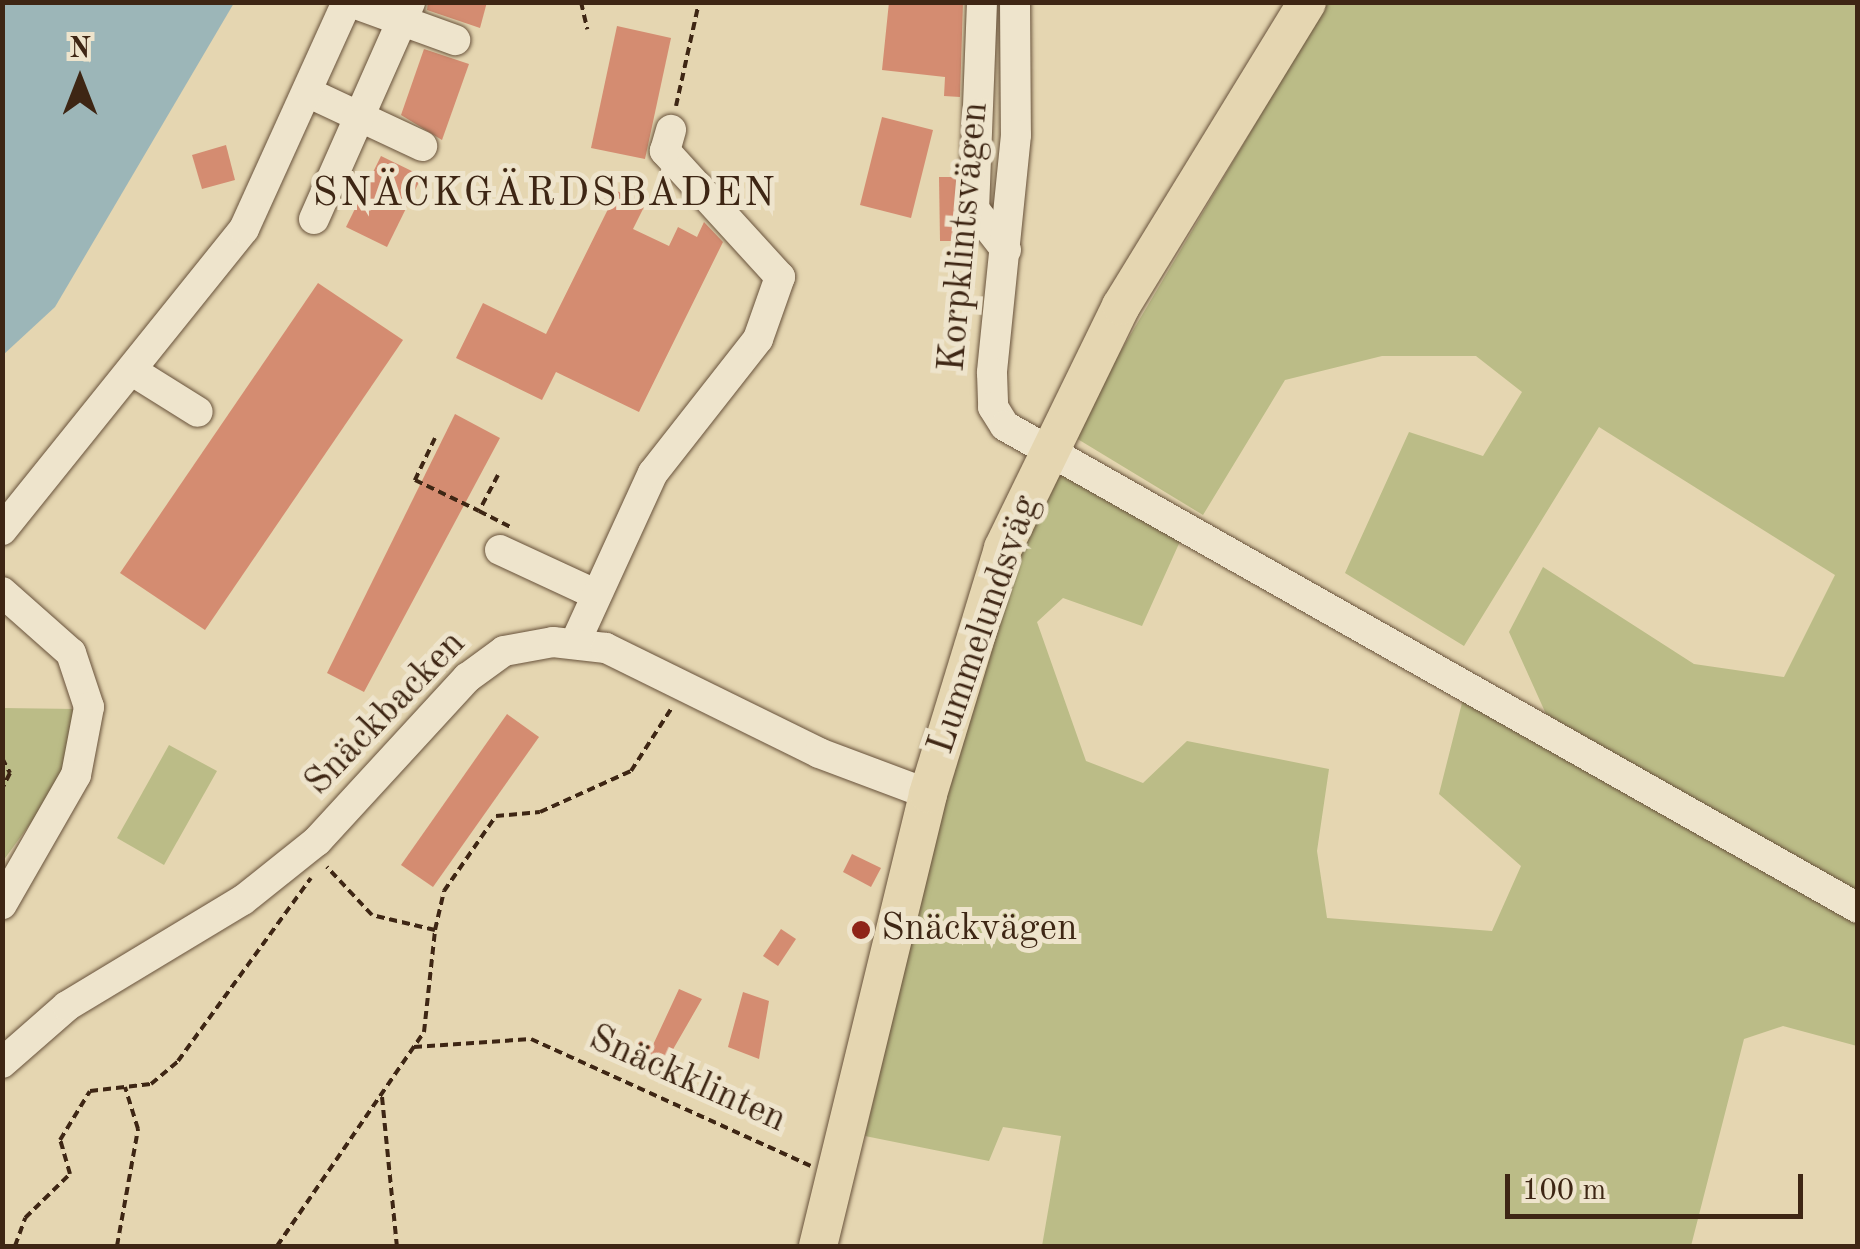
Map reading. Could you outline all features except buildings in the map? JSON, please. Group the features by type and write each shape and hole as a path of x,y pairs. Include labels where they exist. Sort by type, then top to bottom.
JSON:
{"main road":[{"name":"Lummelundsväg","path":"818,1246 928,794 1003,548 1048,448 1121,306 1308,2"}],"street":[{"path":"2,530 134,372 244,229 348,2 406,13 456,40"},
{"path":"982,2 974,209 1006,250"},
{"name":"Korpklintsvägen","path":"1015,2 1016,134 993,406 1005,426 1858,908"},
{"path":"314,219 364,116 406,13"},
{"path":"309,93 422,146"},
{"path":"979,127 1016,134"},
{"path":"575,643 653,473 758,339 780,278 666,151 671,130"},
{"path":"134,372 198,412"},
{"path":"500,550 595,594"},
{"path":"2,592 71,653 89,707 76,775 2,904"},
{"name":"Snäckbacken","path":"2,1064 67,1006 243,900 317,842 485,661 526,644 575,643 639,660 686,686 928,794"}],"path":[{"path":"581,2 586,29"},
{"path":"671,130 699,2"},
{"path":"435,438 416,480 511,526 500,550"},
{"path":"478,512 498,475"},
{"path":"278,1246 414,1047 444,891 496,816 540,812 631,771 686,686"},
{"path":"2,758 10,774 2,789"},
{"path":"14,1246 25,1218 70,1174 60,1140 90,1091 151,1084 178,1061 319,859 372,915 435,930"},
{"name":"Snäckklinten","path":"414,1047 532,1040 820,1170"},
{"path":"117,1246 138,1129 126,1087"},
{"path":"382,1096 397,1246"}],"green space":[{"path":"1327,3 1857,3 1857,893 1546,714 1509,632 1543,567 1694,664 1784,677 1835,575 1599,427 1464,646 1345,573 1409,432 1483,456 1522,392 1476,356 1382,356 1285,380 1203,515 1071,435"},
{"path":"1060,456 1186,528 1142,626 1063,598 1037,622 1086,761 1143,783 1187,741 1329,769 1317,851 1327,918 1492,931 1521,866 1439,794 1464,695 1857,924 1857,1046 1783,1026 1744,1039 1691,1246 1042,1246 1061,1136 1003,1127 989,1161 865,1136 941,814 1013,564"},
{"path":"3,708 77,709 62,780 3,861"},
{"path":"169,745 217,771 164,865 117,838"}],"water":[{"path":"3,2 234,3 55,307 3,355"}],"place":[{"name":"Snäckvägen","path":"861,930"}],"district":[{"name":"SNÄCKGÄRDSBADEN","path":"545,195"}]}
